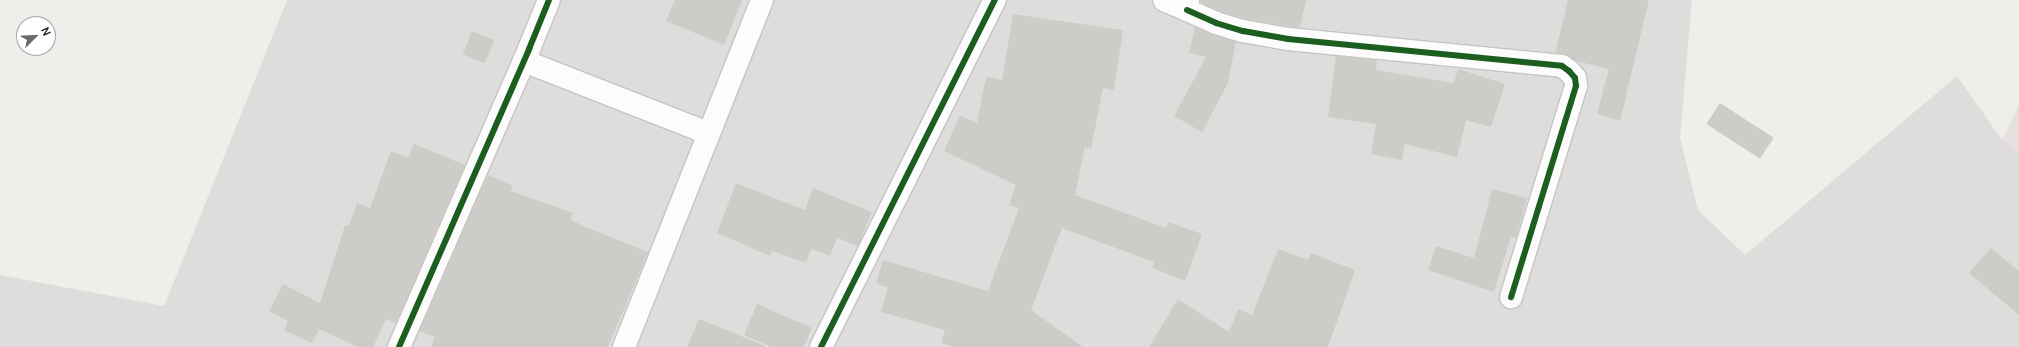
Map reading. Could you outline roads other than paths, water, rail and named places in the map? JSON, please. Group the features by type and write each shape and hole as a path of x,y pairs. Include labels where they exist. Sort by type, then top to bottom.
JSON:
{"street":[{"path":"399,347 524,61 549,0"},
{"path":"624,347 762,0"},
{"path":"821,347 995,0"},
{"path":"1164,0 1187,5 1216,23 1243,31 1280,37 1562,66 1569,71 1575,78 1576,86 1511,297"},
{"path":"524,61 708,133"}]}
